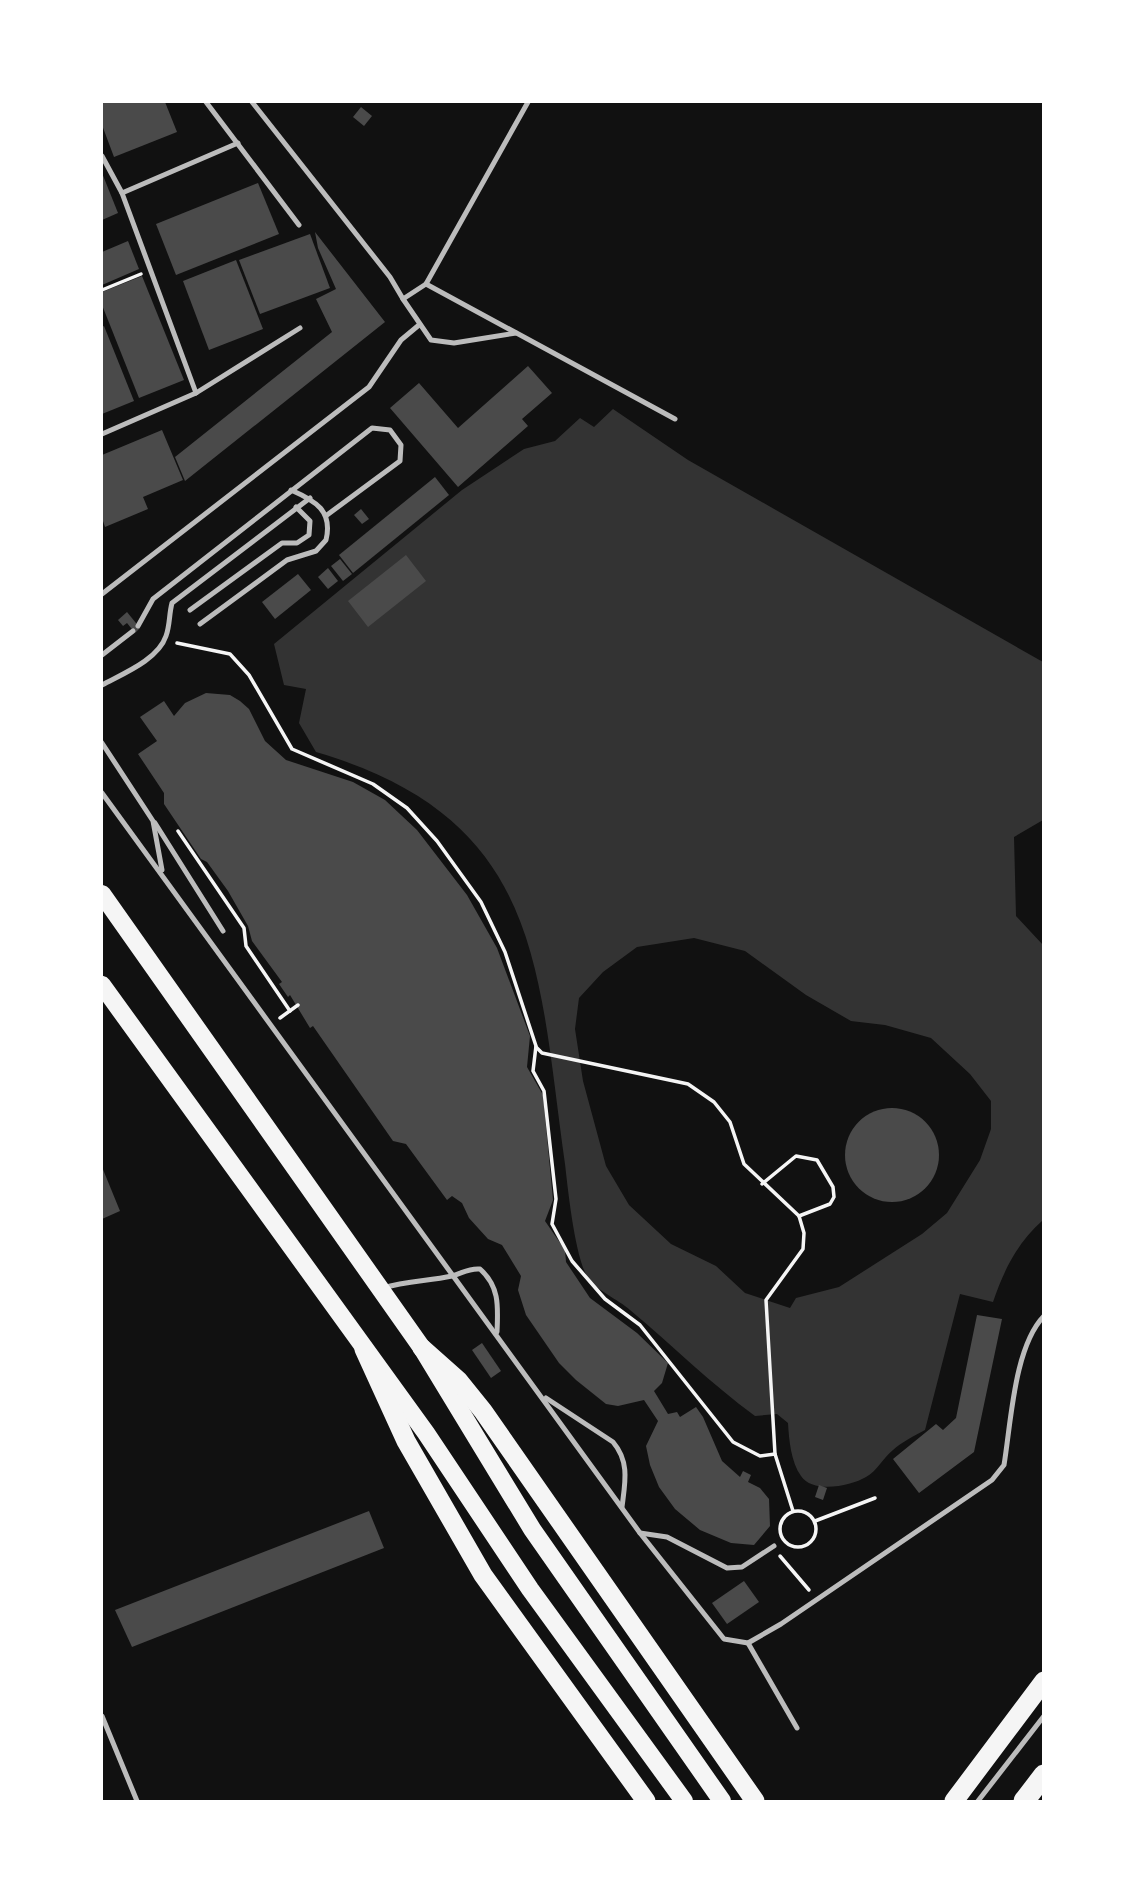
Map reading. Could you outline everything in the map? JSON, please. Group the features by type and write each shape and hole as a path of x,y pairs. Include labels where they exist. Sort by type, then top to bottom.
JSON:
{"highway":[{"path":"422,1348 458,1380 483,1411 751,1798"},
{"path":"364,1349 406,1441 484,1575 646,1801"},
{"path":"952,1801 1044,1681"},
{"path":"1024,1801 1044,1775"}],"main road":[{"path":"102,894 422,1348 532,1529 722,1801"},
{"path":"102,985 426,1433 530,1589 684,1801"}],"lane":[{"path":"206,102 299,225"},
{"path":"251,102 390,277 431,340 454,343 516,333"},
{"path":"403,299 426,284 528,102"},
{"path":"122,193 239,144"},
{"path":"102,156 122,193 196,393"},
{"path":"426,284 675,419"},
{"path":"102,594 369,387 401,340 419,325"},
{"path":"102,434 196,393 300,328"},
{"path":"102,655 136,628 153,599 292,490 372,428 390,430 401,444 400,461 327,515"},
{"path":"200,624 287,560 316,551 326,540 327,515 310,498 292,490"},
{"path":"102,685 146,659 165,640 172,603 310,498"},
{"path":"190,610 282,543 297,543 309,536 310,521 296,507"},
{"path":"102,743 223,931"},
{"path":"102,793 136,843 163,873 640,1533 724,1639 748,1643 817,1600 992,1480 1004,1465 1023,1356 1035,1325 1044,1316"},
{"path":"153,821 163,873"},
{"path":"380,1289 409,1280 453,1275 469,1268 480,1269 495,1287 498,1305 497,1334"},
{"path":"540,1394 613,1442 621,1451 626,1469 622,1507"},
{"path":"640,1533 667,1537 727,1567 742,1567 774,1547"},
{"path":"748,1643 797,1728"},
{"path":"102,1716 137,1801"},
{"path":"978,1801 1044,1716"}],"path":[{"path":"102,290 152,270"},
{"path":"165,640 197,648 225,650 249,675 292,749 373,784 415,816 437,841 481,902 505,952 536,1046 542,1053 688,1084 714,1102 730,1122 744,1164 762,1184 799,1216 804,1233 803,1249 766,1300 775,1454 793,1511"},
{"path":"272,1024 298,1005"},
{"path":"536,1046 533,1071 544,1091 556,1199 552,1224 572,1261 605,1299 640,1325 733,1443 760,1456 775,1454"},
{"path":"762,1184 796,1157 817,1160 833,1187 834,1197 830,1204 799,1216"},
{"path":"815,1521 875,1498"},
{"path":"793,1511 805,1511 815,1521 812,1541 799,1547 786,1542 780,1530 785,1516 793,1511"},
{"path":"774,1547 817,1600"}],"shaded area":[{"path":"613,409 688,460 1043,662 1043,820 1014,837 1016,916 1043,945 1043,1220 1012,1258 993,1302 960,1294 925,1430 889,1453 870,1474 842,1485 823,1487 807,1482 801,1476 793,1458 788,1423 777,1414 755,1416 588,1278 579,1255 573,1223 546,1026 534,964 515,909 487,860 447,817 391,781 316,752 299,723 306,689 284,685 274,644 462,490 524,449 555,441 580,418 594,427","holes":["694,938 745,951 806,995 851,1021 885,1025 931,1038 970,1074 991,1101 991,1129 980,1160 947,1213 922,1234 839,1287 796,1298 790,1308 745,1293 716,1266 671,1244 629,1205 606,1166 583,1081 575,1029 579,998 603,972 637,947"]}],"building":[{"path":"102,102 165,102 177,132 114,157 102,125"},
{"path":"361,107 372,116 364,126 353,117"},
{"path":"102,173 118,213 102,220"},
{"path":"258,183 279,234 176,275 156,224"},
{"path":"315,232 385,322 185,481 175,457 332,332 316,299 336,289 318,248"},
{"path":"310,234 330,288 260,314 239,260"},
{"path":"128,241 139,269 102,285 102,252"},
{"path":"236,260 263,329 209,350 183,281"},
{"path":"142,276 184,380 139,398 102,305 102,292"},
{"path":"104,326 134,401 102,414 102,327"},
{"path":"528,366 552,393 522,419 528,426 458,487 390,408 419,383 458,428"},
{"path":"162,430 183,480 143,497 148,509 105,527 102,518 102,455"},
{"path":"435,477 449,495 353,573 339,555"},
{"path":"361,509 369,519 362,524 354,515"},
{"path":"406,555 426,581 368,627 348,601"},
{"path":"340,559 352,574 343,581 331,566"},
{"path":"328,568 338,581 328,589 318,577"},
{"path":"298,574 311,590 275,619 262,602"},
{"path":"127,612 140,628 135,633 127,623 123,626 118,620"},
{"path":"206,693 230,695 240,701 249,709 265,741 286,760 353,782 385,800 417,830 467,895 497,948 530,1036 527,1067 543,1095 553,1200 545,1221 565,1250 566,1262 590,1298 637,1333 668,1363 662,1383 654,1391 668,1414 677,1412 680,1417 696,1407 722,1461 740,1477 743,1471 751,1475 748,1482 760,1488 769,1499 770,1526 754,1545 731,1543 700,1530 675,1509 659,1487 650,1465 646,1446 658,1421 644,1400 618,1406 606,1404 559,1363 526,1315 518,1290 521,1276 502,1245 488,1239 469,1218 462,1203 452,1196 447,1200 406,1144 393,1141 313,1026 310,1028 290,995 288,997 279,984 282,982 252,941 248,926 228,891 207,862 201,859 164,804 164,793 138,754 157,741 140,717 164,701 174,716 185,703"},
{"path":"892,1108 910,1112 925,1122 935,1137 939,1155 935,1173 925,1188 910,1198 892,1202 874,1198 859,1188 849,1173 845,1155 849,1137 859,1122 874,1112"},
{"path":"102,1167 120,1211 102,1219"},
{"path":"977,1315 1002,1319 974,1452 919,1493 893,1459 936,1424 943,1430 956,1418"},
{"path":"482,1343 501,1371 491,1378 472,1350"},
{"path":"819,1485 827,1488 823,1500 815,1497"},
{"path":"369,1511 384,1548 132,1647 115,1610"},
{"path":"744,1581 759,1602 727,1624 712,1603"}]}
